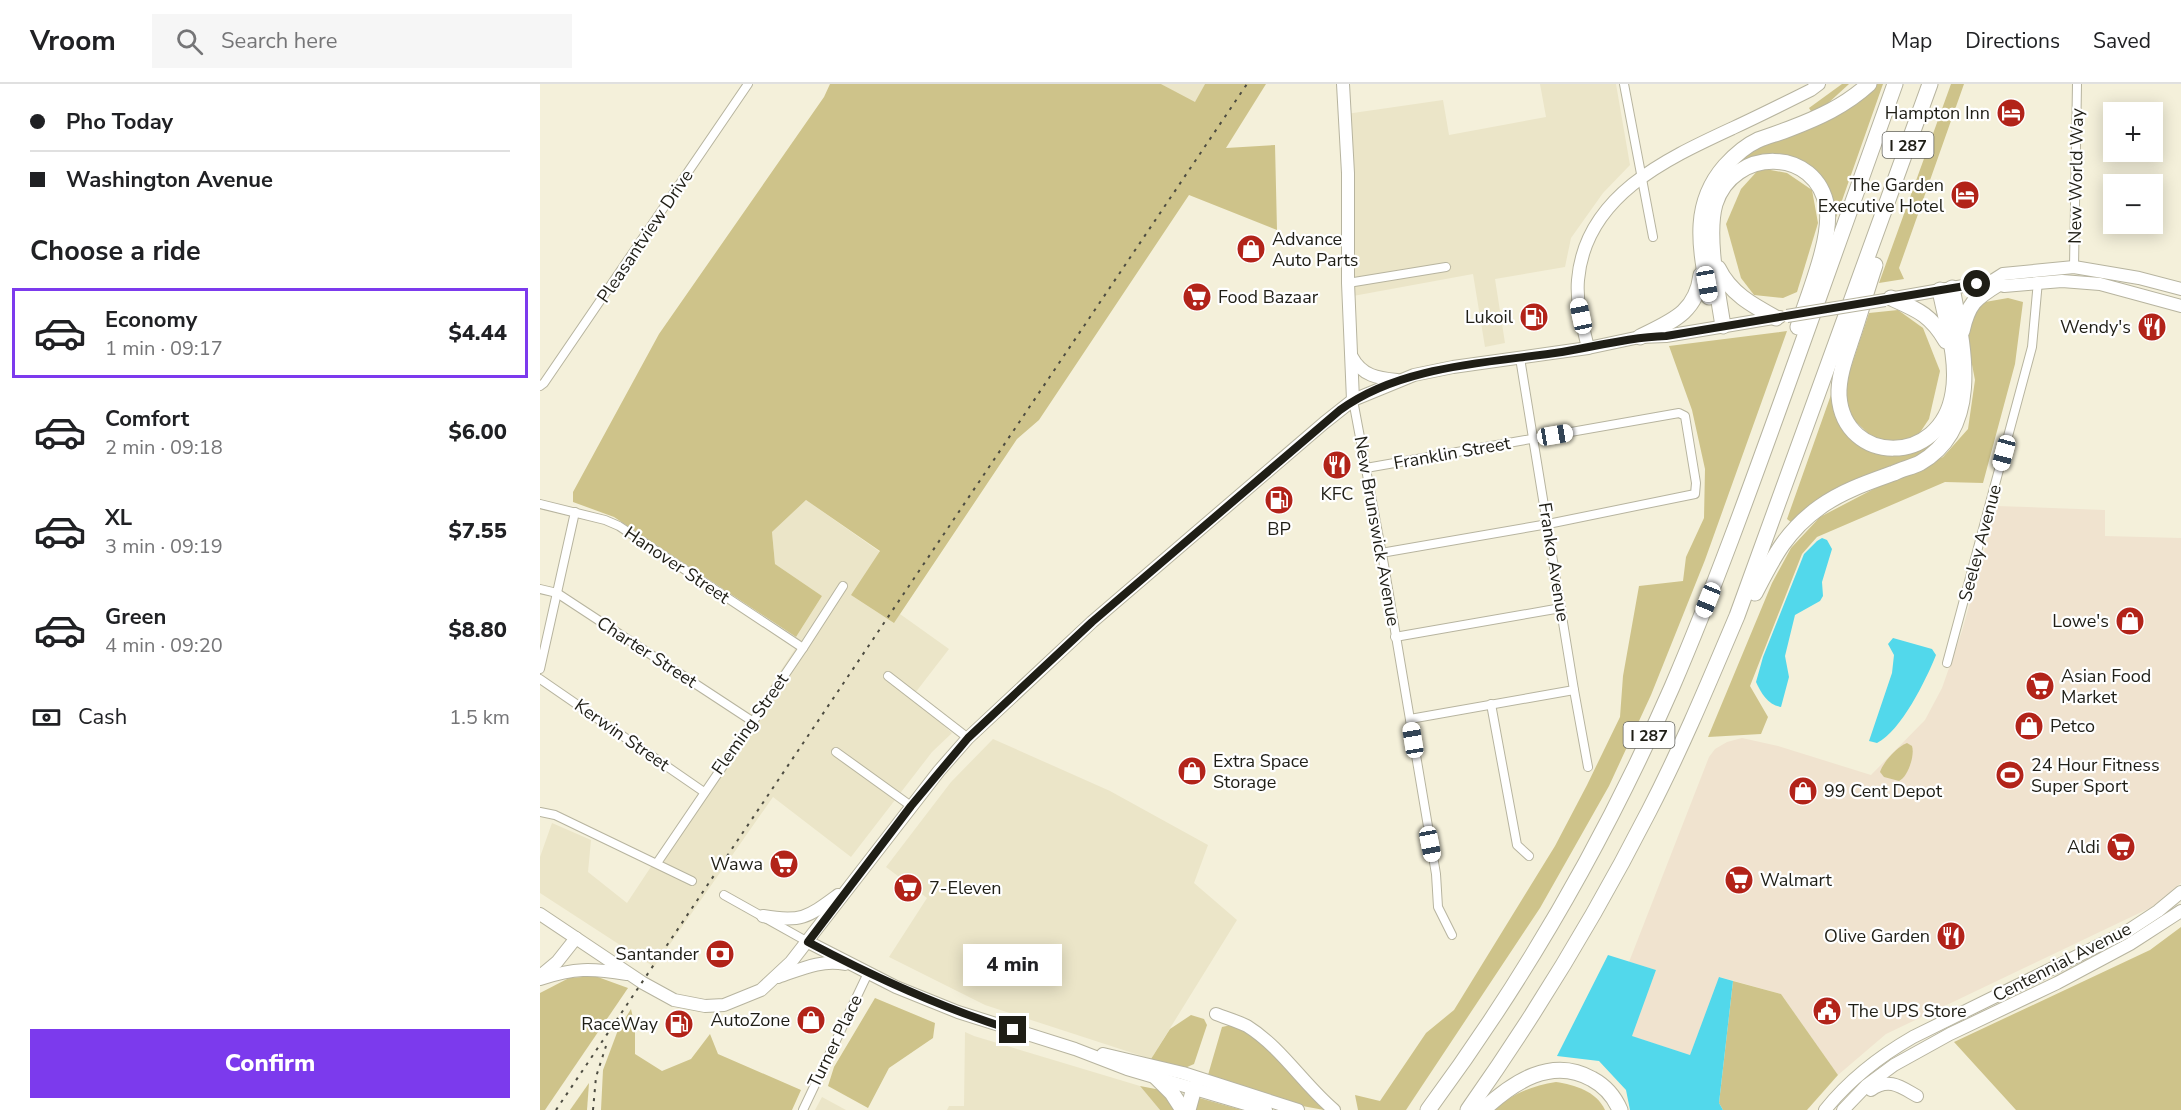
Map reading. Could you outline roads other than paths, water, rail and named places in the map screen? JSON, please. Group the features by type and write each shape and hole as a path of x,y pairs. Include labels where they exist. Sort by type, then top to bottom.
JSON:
{"highway":[{"path":"1719,327 1709,262 1700,238 1703,205 1719,172 1736,154 1758,140 1802,124 1844,104 1869,84"},
{"name":"I 287","path":"1428,1110 1489,1023 1541,939 1587,859 1641,755 1721,569 1895,84"},
{"name":"I 287","path":"1468,1110 1546,993 1634,840 1679,749 1737,616 1930,84"},
{"path":"1640,337 1670,322 1688,308 1697,294 1709,262 1712,217 1719,196 1732,177 1750,165 1773,161 1790,164 1813,179 1824,197 1828,219 1823,247 1790,353 1794,366"},
{"path":"1877,230 1880,247 1840,380 1840,402 1846,420 1857,434 1874,444 1883,447 1906,448 1926,439 1942,423 1953,395 1954,371 1946,289"},
{"path":"1709,262 1743,299 1781,317"},
{"path":"1961,337 1966,315 1972,303 1995,283"},
{"path":"1737,616 1755,592 1781,544 1813,513 1851,490 1920,463 1938,449 1954,426 1962,403 1965,378 1961,337 1946,289"},
{"path":"1888,299 1916,309 1930,318 1946,340 1952,353"},
{"path":"1484,1110 1500,1095 1522,1080 1547,1071 1561,1069 1586,1075 1599,1082 1609,1091 1620,1110"},
{"path":"1155,1076 1172,1093 1183,1110"},
{"path":"1188,1110 1194,1088"}],"main road":[{"name":"New Brunswick Avenue","path":"1343,84 1348,173 1348,283 1353,400"},
{"path":"1588,348 1578,300 1578,280 1588,241 1606,210 1623,192 1668,159 1820,84"},
{"path":"1995,283 2003,274 2074,267 2139,278 2181,289"},
{"path":"540,914 631,975 674,1000 705,1006 724,1005 761,990 776,978 808,942 911,806 968,738 1092,622 1353,400 1414,375 1453,367 1588,348 1640,337 1666,336 1946,289 1995,283 2004,286 2038,281 2100,284 2181,306"},
{"path":"1352,357 1364,372 1378,378 1398,381"},
{"path":"763,916 782,920 812,915 849,887"},
{"name":"Centennial Avenue","path":"1825,1110 1853,1080 1885,1053 2126,932 2158,911 2181,892"},
{"name":"Centennial Avenue","path":"1843,1110 1867,1085 1894,1065 1950,1034 2057,983 2130,944 2181,911"},
{"path":"540,978 557,962 576,938"},
{"path":"808,942 868,973 958,1012 1075,1049 1127,1069 1266,1110"},
{"path":"776,978 810,965 826,963 854,966"},
{"path":"540,978 583,969 631,975"},
{"path":"1216,1014 1253,1030 1270,1044 1334,1110"},
{"path":"1075,1049 1183,1073 1298,1110"},
{"path":"1851,1110 1874,1088 1891,1082 1917,1096"}],"street":[{"name":"Pleasantview Drive","path":"540,386 550,376 748,84"},
{"path":"1624,84 1653,237"},
{"name":"New World Way","path":"2074,267 2077,84"},
{"path":"1348,283 1446,267"},
{"name":"Seeley Avenue","path":"1947,663 2032,347 2038,281"},
{"name":"Franko Avenue","path":"1520,358 1588,767"},
{"name":"New Brunswick Avenue","path":"1353,400 1436,874 1438,907 1452,935"},
{"name":"Franklin Street","path":"1366,468 1679,413 1685,416 1696,483 1695,494 1548,524"},
{"name":"Hanover Street","path":"540,504 605,520 619,526 803,648"},
{"path":"540,669 575,512"},
{"path":"1381,553 1548,524"},
{"name":"Fleming Street","path":"657,863 843,586"},
{"name":"Charter Street","path":"540,589 557,593 752,721"},
{"path":"1395,637 1561,608"},
{"path":"888,676 968,738"},
{"name":"Kerwin Street","path":"540,679 704,792"},
{"path":"1410,719 1574,690"},
{"path":"1491,704 1517,845 1529,856"},
{"path":"836,752 911,806"},
{"path":"540,812 555,815 692,881"},
{"path":"724,895 808,942"},
{"name":"Turner Place","path":"803,1110 868,973"}],"water":[{"path":"1822,538 1827,540 1832,549 1822,582 1823,596 1820,601 1795,615 1785,656 1789,677 1781,707 1776,706 1763,694 1756,682 1763,657 1804,554"},
{"path":"1893,638 1932,649 1936,655 1926,678 1904,716 1886,737 1877,743 1869,741 1892,673 1894,655 1888,644"},
{"path":"1608,955 1656,970 1632,1036 1690,1055 1719,977 1733,981 1719,1103 1723,1110 1630,1110 1626,1090 1599,1061 1557,1056"}],"railway":[{"path":"556,1110 1247,84"},
{"path":"593,1110 596,1077 606,1046"}],"place":[{"name":"Hampton Inn","path":"2011,113"},
{"name":"The Garden Executive Hotel","path":"1965,195"},
{"name":"Advance Auto Parts","path":"1251,249"},
{"name":"Food Bazaar","path":"1197,297"},
{"name":"Lukoil","path":"1534,317"},
{"name":"Wendy's","path":"2152,327"},
{"name":"KFC","path":"1337,465"},
{"name":"BP","path":"1279,500"},
{"name":"Lowe's","path":"2130,621"},
{"name":"Asian Food Market","path":"2040,686"},
{"name":"Petco","path":"2029,726"},
{"name":"Extra Space Storage","path":"1192,771"},
{"name":"24 Hour Fitness Super Sport","path":"2010,775"},
{"name":"99 Cent Depot","path":"1803,791"},
{"name":"Aldi","path":"2121,847"},
{"name":"Wawa","path":"784,864"},
{"name":"Walmart","path":"1739,880"},
{"name":"7-Eleven","path":"908,888"},
{"name":"Olive Garden","path":"1951,936"},
{"name":"Santander","path":"720,954"},
{"name":"The UPS Store","path":"1827,1011"},
{"name":"AutoZone","path":"811,1020"},
{"name":"RaceWay","path":"679,1024"}]}
